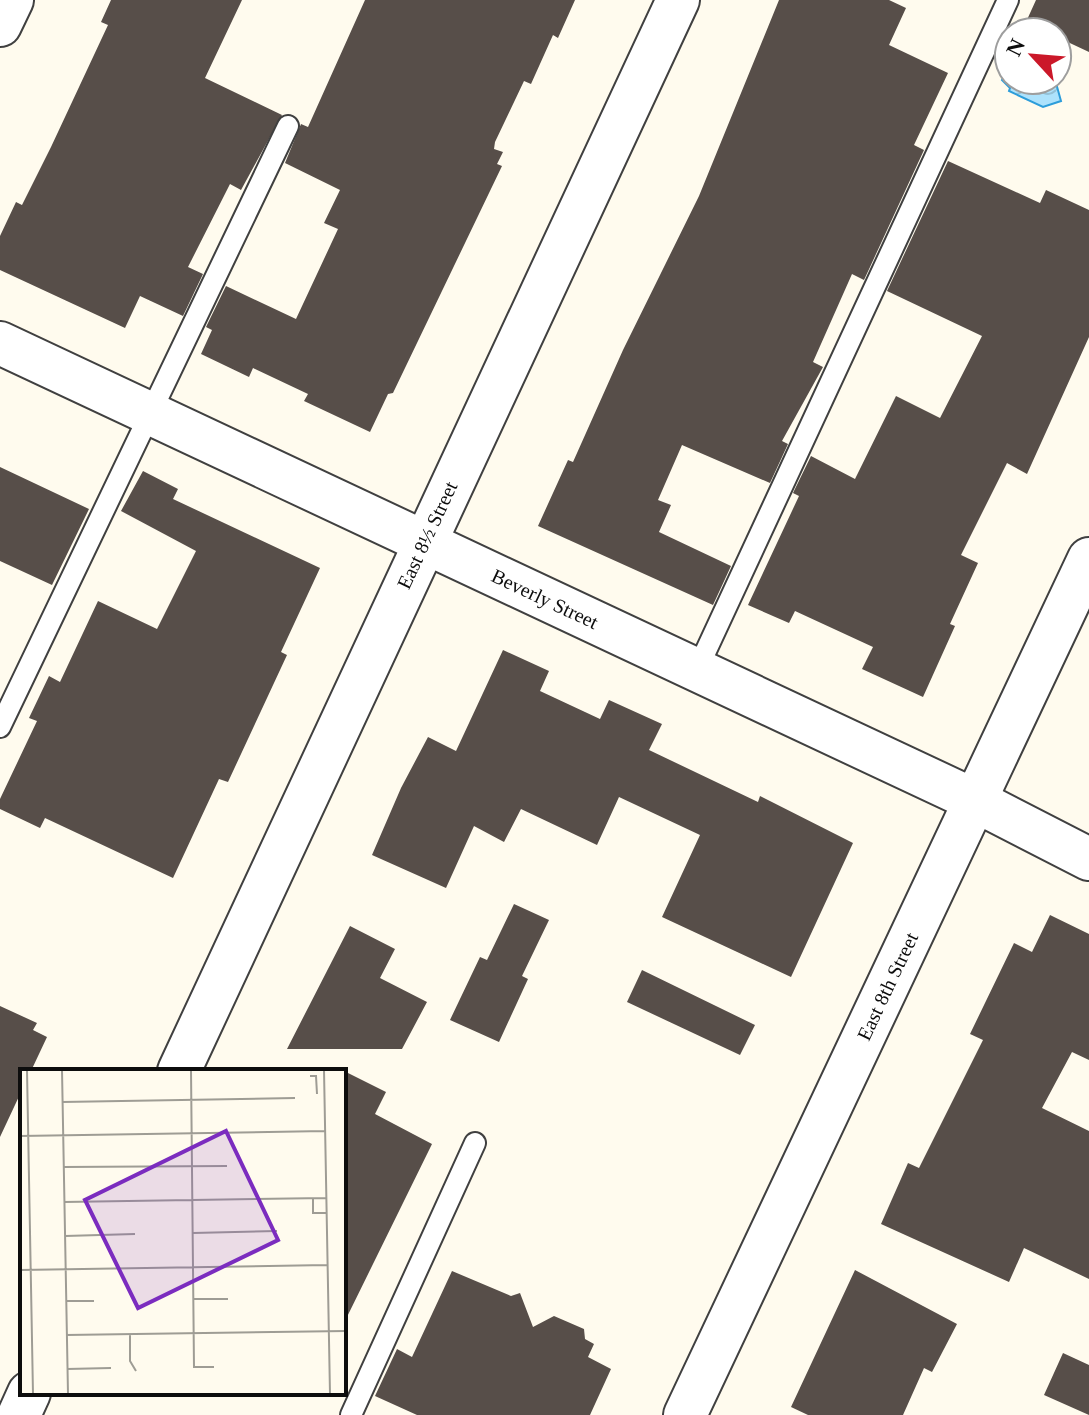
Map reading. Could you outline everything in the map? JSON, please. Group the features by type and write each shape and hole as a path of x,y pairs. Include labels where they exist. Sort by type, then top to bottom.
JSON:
{"street":[{"path":"0,25 12,0"},
{"name":"East 8½ Street","path":"180,1069 678,0"},
{"name":"Beverly Street","path":"0,343 976,801 1089,859"},
{"name":"East 8th Street","path":"685,1415 1089,559"},
{"path":"19,1415 28,1395"}],"lane":[{"path":"697,670 1008,0"},
{"path":"0,727 288,126"},
{"path":"351,1415 475,1143"}],"water":[{"path":"1020,96 1060,96 1061,101 1043,107"}],"building":[{"path":"111,0 242,0 205,78 282,115 241,190 230,184 188,267 203,274 183,316 140,296 125,328 0,270 0,236 16,202 22,205 51,147 108,25 101,22"},
{"path":"365,0 575,0 558,38 553,35 531,84 524,81 495,142 494,149 503,152 497,164 502,166 393,393 388,394 370,432 304,401 308,394 253,368 249,377 201,354 212,330 206,327 226,286 296,319 338,229 324,223 340,190 285,163 301,124 308,127"},
{"path":"779,0 889,0 906,8 889,45 948,73 914,145 924,150 864,280 852,274 813,362 823,367 782,441 788,444 770,483 682,445 658,500 671,505 659,532 731,566 713,605 538,526 568,460 573,462 623,350 699,196"},
{"path":"1036,0 1089,0 1089,52 1073,44 1073,16 1029,16"},
{"path":"948,161 1040,203 1046,190 1089,210 1089,337 1027,474 1007,463 961,555 978,563 950,624 955,626 923,697 862,669 873,647 795,611 789,623 748,605 799,496 793,493 811,456 855,479 896,396 940,418 982,336 887,291"},
{"path":"0,467 89,509 52,585 0,561"},
{"path":"143,471 178,489 173,499 320,568 281,652 287,655 228,782 219,779 173,878 45,818 40,828 0,809 0,799 37,721 29,718 49,676 60,682 98,601 157,629 196,551 121,511"},
{"path":"503,650 549,671 540,691 600,719 609,700 662,724 649,750 758,802 760,796 853,843 791,977 662,917 700,835 619,797 597,845 521,809 504,842 474,826 446,888 372,855 401,788 428,737 456,751"},
{"path":"514,904 549,920 522,976 528,979 499,1042 450,1020 480,957 487,960"},
{"path":"1050,915 1089,934 1089,1060 1072,1052 1042,1108 1089,1131 1089,1279 1024,1248 1009,1282 881,1224 908,1163 919,1168 983,1040 970,1034 1014,943 1032,952"},
{"path":"350,926 395,949 380,978 427,1002 402,1049 287,1049"},
{"path":"642,970 755,1025 740,1055 627,1002"},
{"path":"0,1006 37,1023 33,1030 47,1037 32,1069 20,1069 20,1094 0,1137"},
{"path":"346,1072 386,1092 375,1114 432,1144 346,1319"},
{"path":"855,1270 957,1324 932,1372 924,1368 903,1415 808,1415 791,1407"},
{"path":"452,1271 511,1296 520,1293 533,1327 554,1316 584,1329 585,1339 594,1344 588,1357 611,1369 590,1415 417,1415 375,1396 397,1349 412,1357"},
{"path":"1063,1353 1089,1365 1089,1415 1044,1395"}]}
